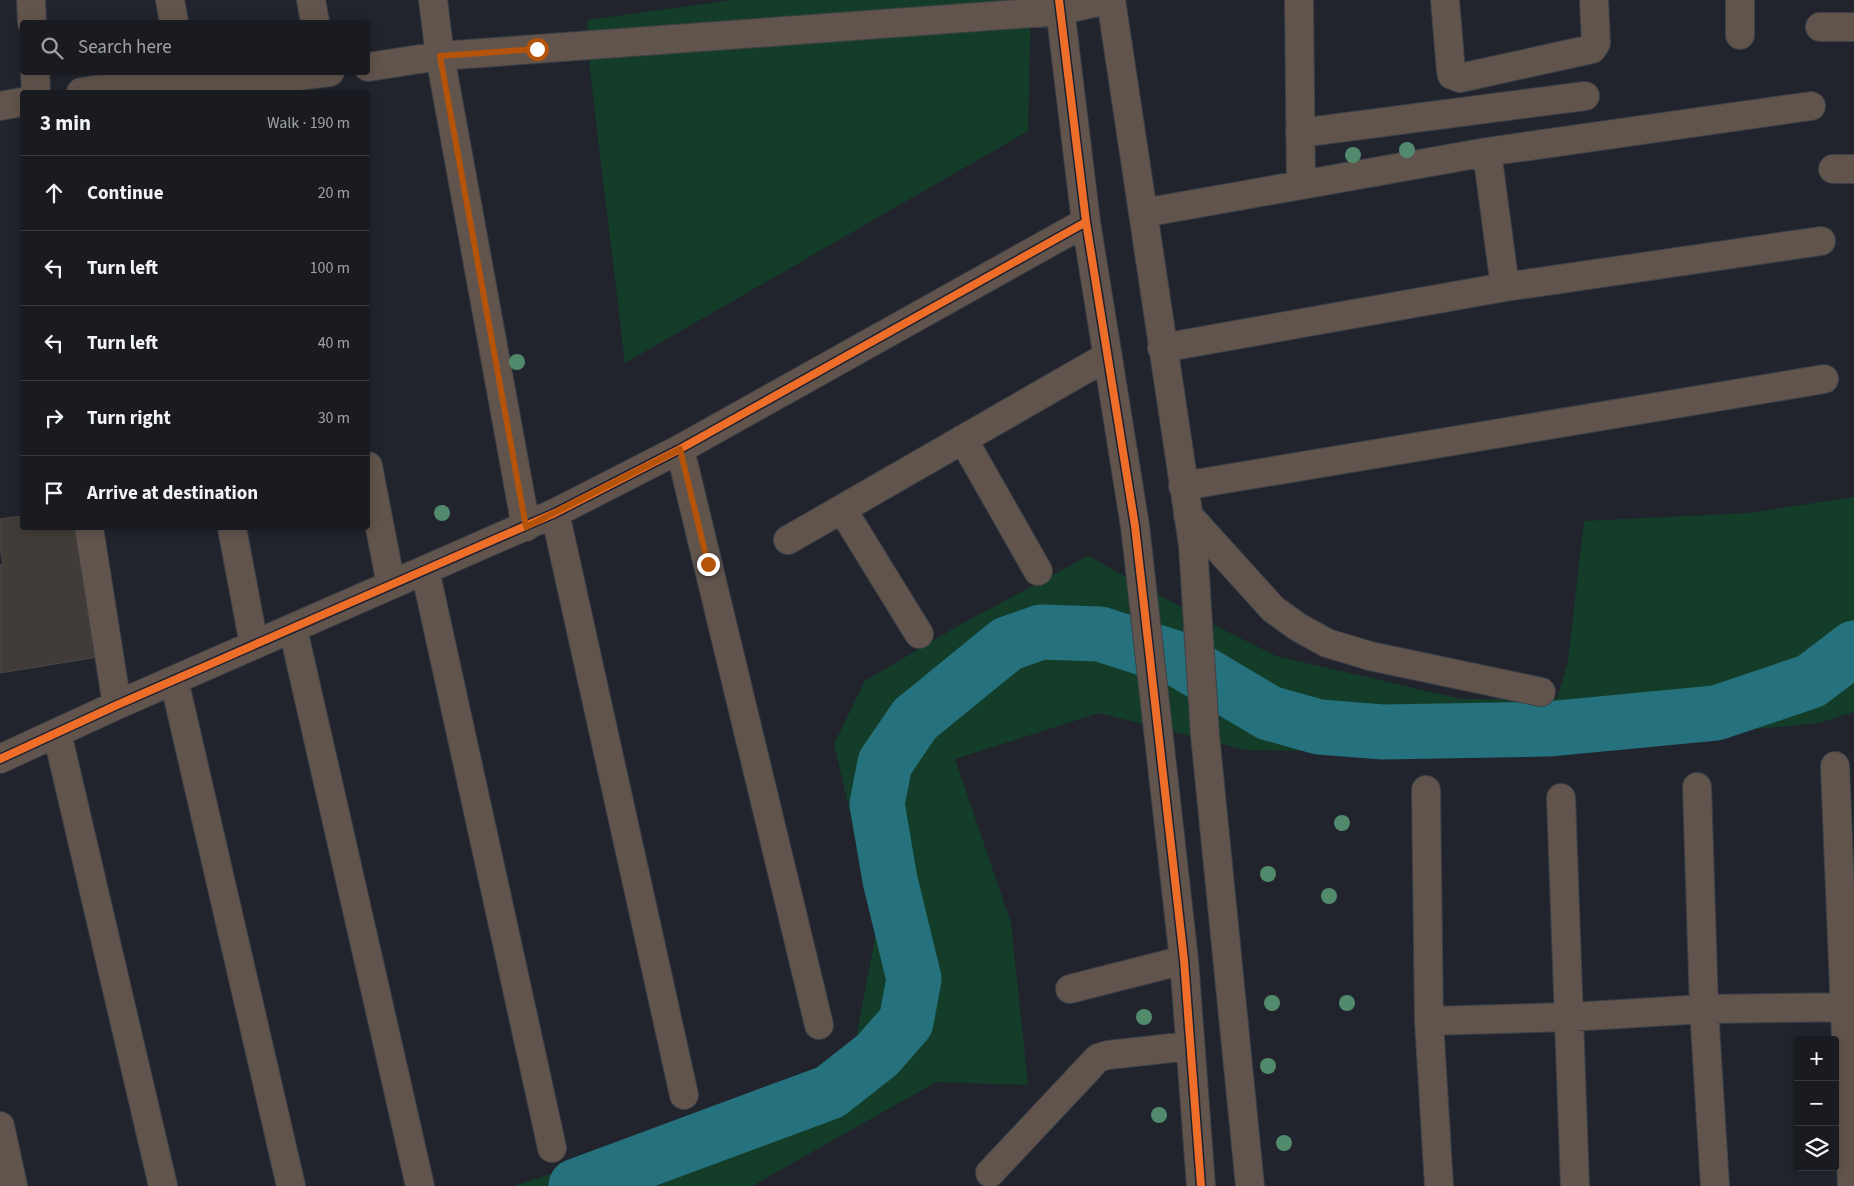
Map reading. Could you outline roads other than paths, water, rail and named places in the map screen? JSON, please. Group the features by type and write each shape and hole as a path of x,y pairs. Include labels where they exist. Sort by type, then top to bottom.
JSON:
{"street":[{"path":"31,0 32,20"},
{"path":"170,0 174,20"},
{"path":"311,0 315,20"},
{"path":"433,0 440,56 526,527"},
{"path":"370,67 440,56 1060,6 1106,0"},
{"path":"1111,0 1193,545 1205,735 1250,1186"},
{"path":"1299,0 1301,185"},
{"path":"1444,0 1451,71 1452,75 1460,78 1592,49 1596,43 1594,0"},
{"path":"1740,0 1740,35"},
{"path":"1060,6 1086,222 1135,526 1159,723 1184,960 1201,1186"},
{"path":"1820,27 1854,27"},
{"path":"35,75 36,90"},
{"path":"107,90 148,87 183,75 292,85 320,75"},
{"path":"1300,133 1585,96"},
{"path":"0,106 20,102"},
{"path":"1142,213 1487,152 1811,106"},
{"path":"1487,152 1505,287"},
{"path":"0,759 57,734 117,704 556,513 680,449 1086,222"},
{"path":"1162,348 1505,287 1821,242"},
{"path":"788,540 1108,356"},
{"path":"1183,486 1824,379"},
{"path":"963,440 1038,571"},
{"path":"680,449 819,1025"},
{"path":"370,476 391,585"},
{"path":"842,509 919,634"},
{"path":"556,513 684,1095"},
{"path":"1188,515 1273,609 1298,627 1327,643 1370,656 1541,692"},
{"path":"89,530 117,704"},
{"path":"232,530 254,645"},
{"path":"425,570 552,1148"},
{"path":"293,629 420,1186"},
{"path":"174,680 291,1186"},
{"path":"57,734 163,1186"},
{"path":"1835,766 1849,1007 1852,1186"},
{"path":"1697,786 1704,1009 1715,1186"},
{"path":"1426,790 1429,1021 1439,1186"},
{"path":"1560,798 1570,1017 1575,1186"},
{"path":"1070,989 1184,960"},
{"path":"1429,1021 1570,1017 1704,1009 1849,1007"},
{"path":"990,1173 1098,1058 1108,1055 1190,1046"},
{"path":"0,1126 13,1186"}],"waterway":[{"path":"576,1186 830,1092 877,1055 906,1022 914,979 890,880 877,804 885,763 915,719 1007,644 1041,632 1100,634 1178,659 1269,713 1319,727 1383,732 1548,729 1716,713 1811,681 1854,648"}]}
